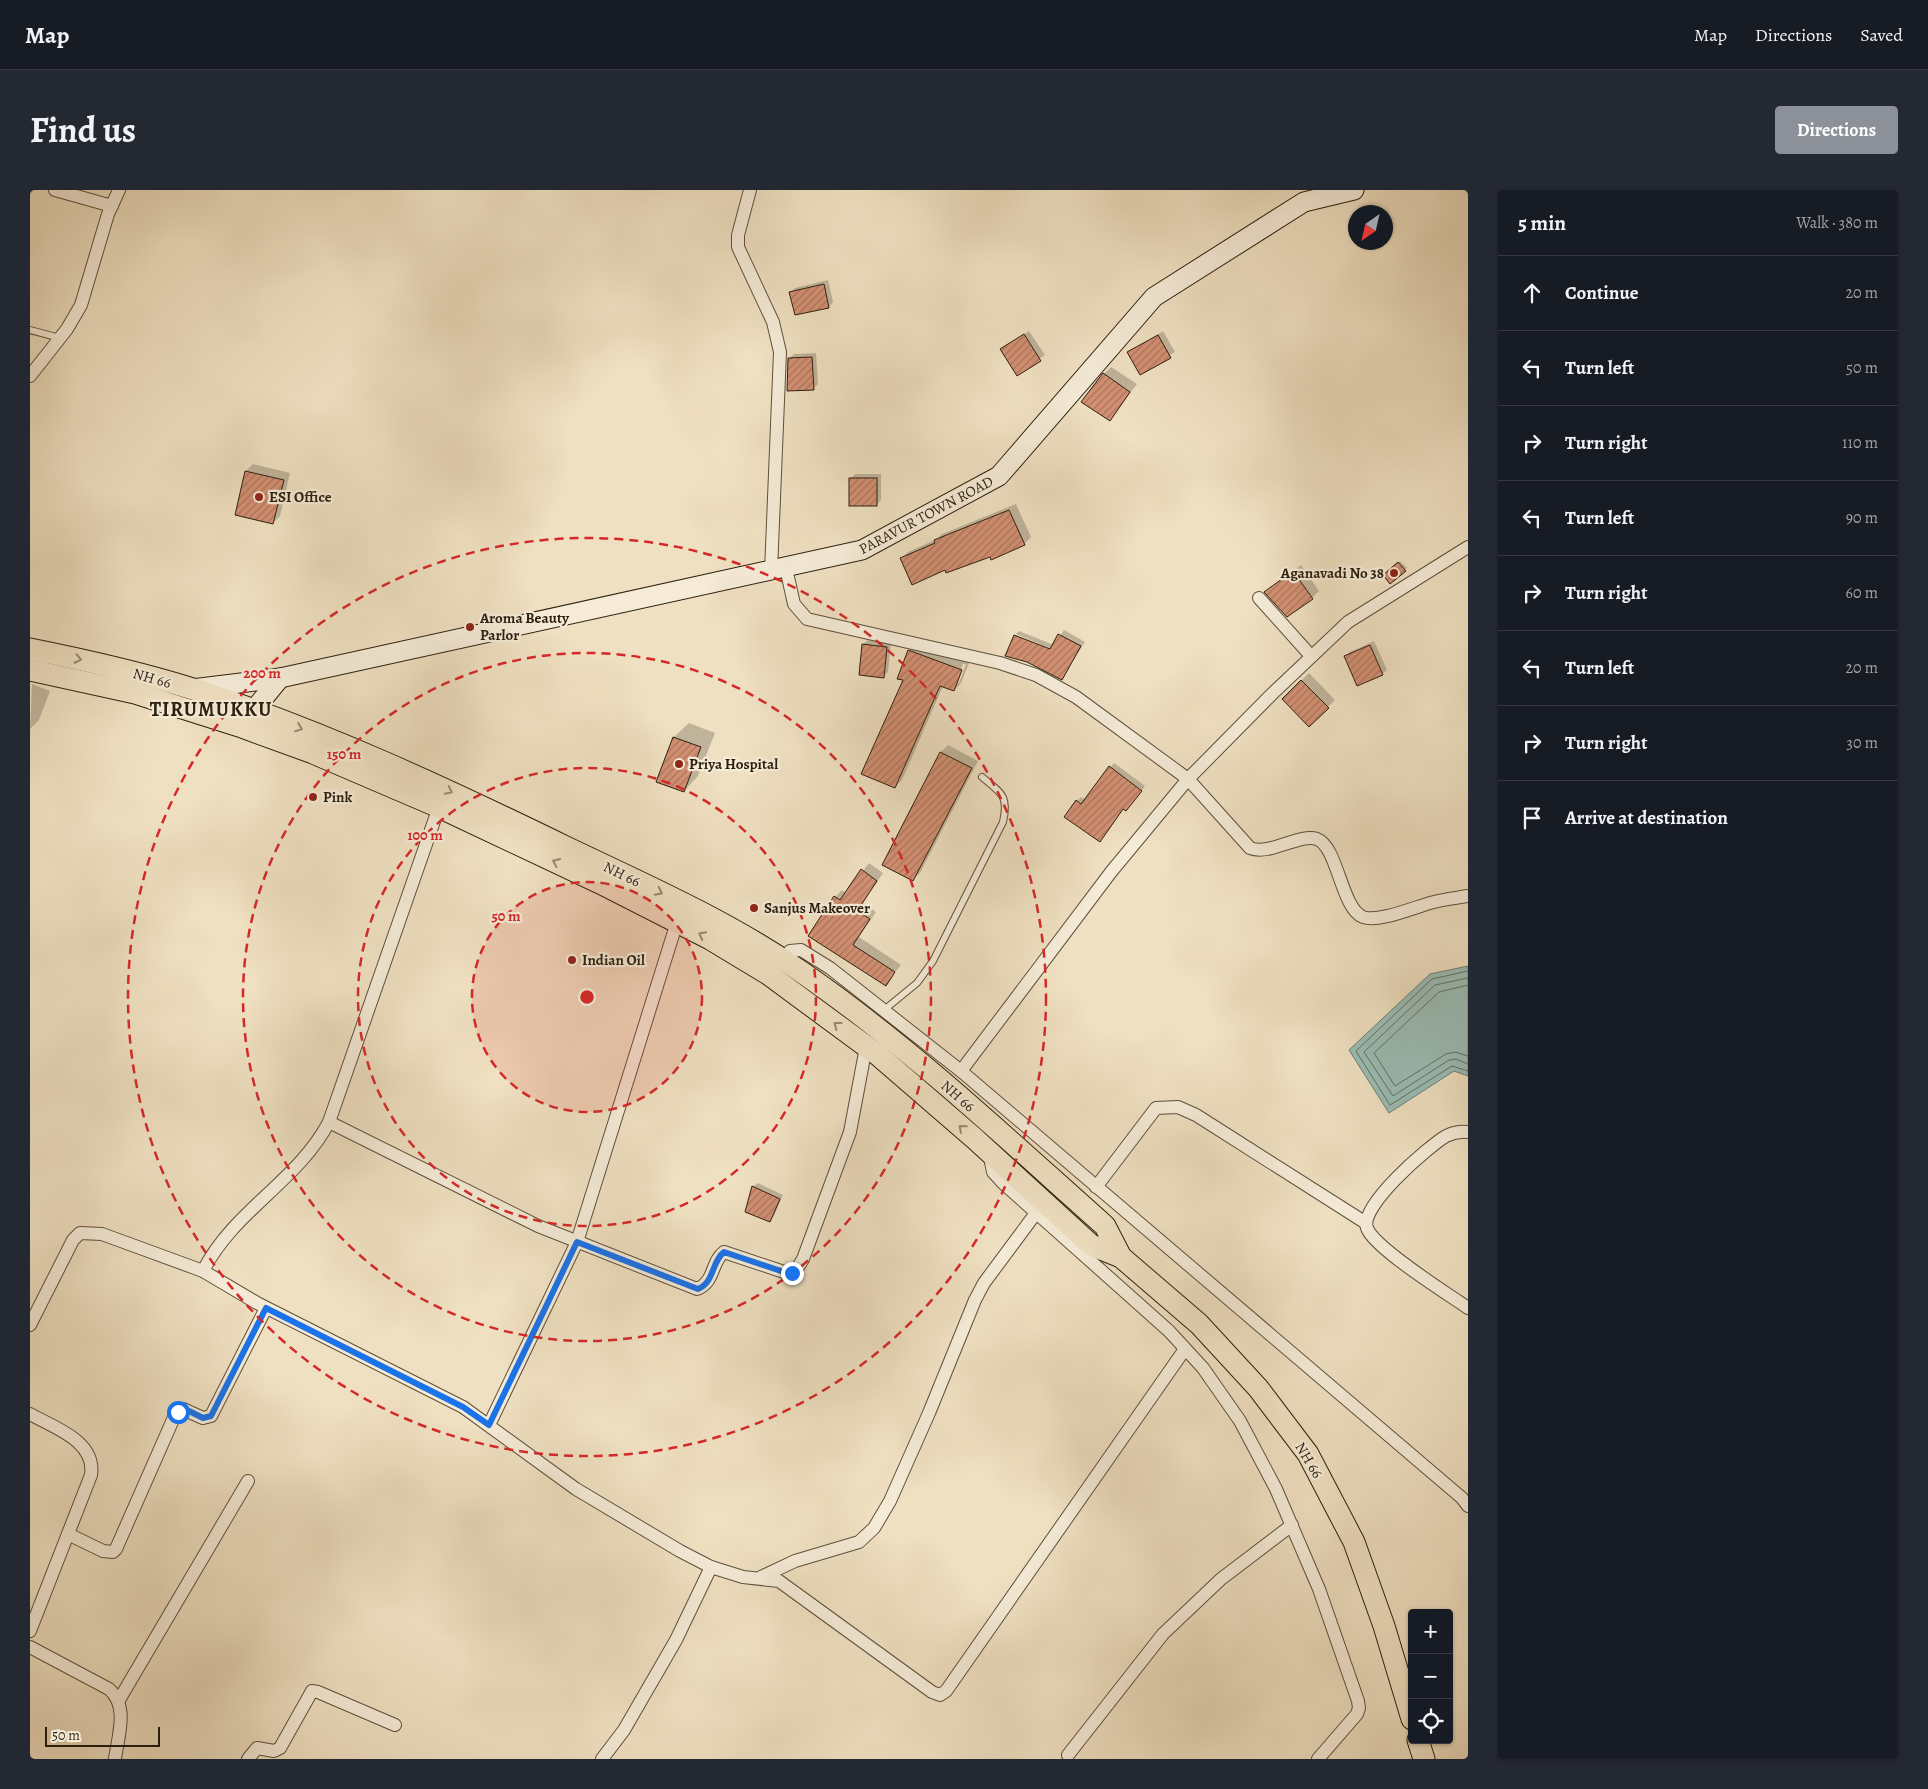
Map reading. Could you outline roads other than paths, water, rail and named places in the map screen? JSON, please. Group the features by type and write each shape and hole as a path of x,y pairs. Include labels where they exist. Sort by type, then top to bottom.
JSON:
{"highway":[{"name":"NH 66","path":"30,649 96,663 192,689 253,711 424,778 690,907 783,960 850,1007 941,1081 1105,1226 1121,1257"},
{"name":"NH 66","path":"30,670 135,692 239,726 313,753 439,808 600,882 677,922 768,974 866,1047 989,1152 1091,1246 1121,1257 1199,1324 1258,1388 1308,1454 1354,1542 1384,1626 1408,1706"},
{"path":"1419,1744 1424,1759"}],"main road":[{"name":"PARAVUR TOWN ROAD","path":"192,689 280,678 862,550 1000,476 1154,296 1304,202 1354,190"},
{"path":"253,711 280,678"}],"street":[{"path":"55,190 112,206"},
{"path":"30,376 60,338 81,305 112,206 119,190"},
{"path":"750,190 738,236 738,247 774,322 780,352 778,569 794,604 807,619 1000,663 1036,675 1076,697 1188,780 1250,848 1265,849 1311,839 1320,841 1328,850 1352,907 1361,916 1376,918 1435,902 1468,896"},
{"path":"961,1071 1111,872 1188,780 1311,656 1348,622 1468,547"},
{"path":"1259,598 1311,656"},
{"path":"203,1271 220,1242 309,1154 329,1122 439,808"},
{"path":"489,1425 577,1242 677,922"},
{"path":"783,960 790,951 802,950 830,968 961,1071 1462,1498 1468,1506"},
{"path":"329,1122 538,1226 698,1289 707,1283 717,1259 724,1252 792,1273 803,1259 850,1132 866,1047"},
{"path":"1096,1187 1156,1108 1178,1107 1196,1115 1366,1223"},
{"path":"1468,1132 1459,1131 1447,1136 1418,1157 1373,1205 1366,1223 1368,1230 1385,1248 1415,1272 1468,1308"},
{"path":"989,1152 993,1172 1036,1213 1169,1331 1203,1368 1240,1421 1276,1489 1319,1588 1359,1708 1345,1728 1318,1759"},
{"path":"756,1579 795,1561 860,1542 874,1528 890,1501 922,1431 975,1300 984,1283 1036,1213"},
{"path":"31,1320 73,1240 80,1233 102,1234 203,1271 266,1308 463,1407 576,1489 711,1567 756,1579 779,1581 932,1692 944,1694 1185,1349"},
{"path":"68,1534 104,1551 113,1552 116,1549 175,1415 183,1409 203,1418 211,1416 266,1308"},
{"path":"30,1414 73,1438 90,1455 93,1464 92,1475 30,1631"},
{"path":"118,1700 248,1481"},
{"path":"1068,1755 1163,1634 1221,1579 1292,1525"},
{"path":"602,1759 624,1730 666,1656 711,1567"},
{"path":"30,1646 108,1690 118,1700 120,1712 115,1759"},
{"path":"248,1759 257,1748 274,1751 280,1748 312,1691 395,1725"}],"lane":[{"path":"30,330 60,338"},
{"path":"884,1010 917,983 933,961 1003,822 1006,803 1004,797 982,777"}],"water":[{"path":"1468,966 1468,1076 1454,1071 1389,1113 1349,1050 1430,974"}],"place":[{"name":"ESI Office","path":"259,497"},
{"name":"Aganavadi No 38","path":"1394,573"},
{"name":"Aroma Beauty Parlor","path":"470,627"},
{"name":"Priya Hospital","path":"679,764"},
{"name":"Pink","path":"313,797"},
{"name":"Sanjus Makeover","path":"754,908"},
{"name":"Indian Oil","path":"572,960"}],"district":[{"name":"TIRUMUKKU","path":"211,709"}]}
